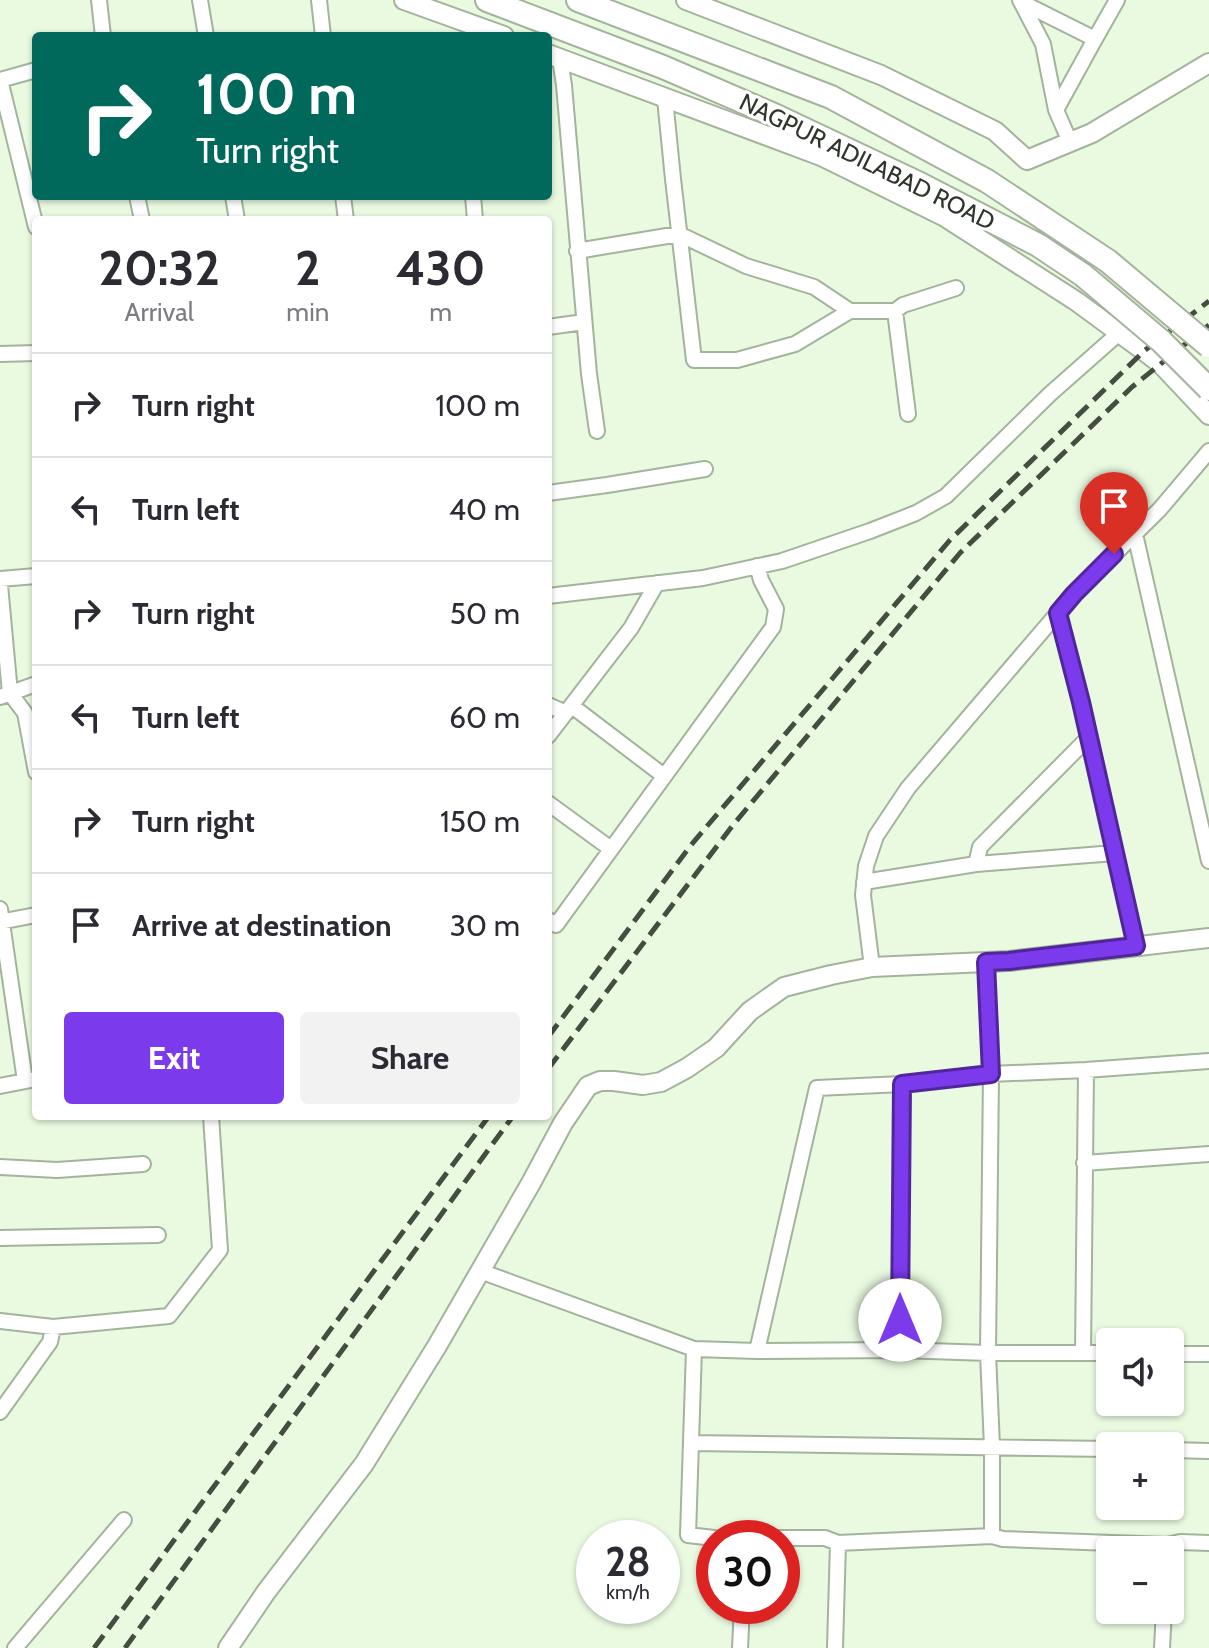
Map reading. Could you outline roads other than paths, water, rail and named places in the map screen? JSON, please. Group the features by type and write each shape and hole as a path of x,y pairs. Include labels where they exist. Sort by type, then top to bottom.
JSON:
{"highway":[{"name":"NAGPUR ADILABAD ROAD","path":"487,0 663,67 774,115 920,184 1038,245 1083,275 1161,341 1209,389"},
{"name":"NAGPUR ADILABAD ROAD","path":"578,0 831,97 987,181 1108,261 1209,346"}],"street":[{"path":"99,0 103,32"},
{"path":"200,0 205,32"},
{"path":"319,0 323,32"},
{"path":"404,0 493,32"},
{"path":"686,0 881,75 995,131 1027,160 1092,133 1209,63"},
{"path":"1056,110 1117,0"},
{"path":"1020,1 1043,44 1056,110 1070,142"},
{"path":"1020,1 1095,39"},
{"path":"554,57 821,156 945,217 1076,301 1161,364 1209,415"},
{"path":"554,57 567,110 577,251 597,431"},
{"path":"32,71 0,80 33,216"},
{"path":"665,99 694,360 737,360 795,344 850,311 895,311 903,305 956,288"},
{"path":"577,251 679,234 746,266 814,287 850,311"},
{"path":"895,311 908,414"},
{"path":"552,326 584,322"},
{"path":"552,596 703,578 782,561 916,513 946,496 1050,394 1119,333"},
{"path":"0,354 32,353"},
{"path":"872,967 863,895 866,866 876,836 908,788 1074,594 1160,509 1209,451"},
{"path":"552,492 705,469"},
{"path":"1135,534 1209,861"},
{"path":"552,922 556,925 773,627 776,609 757,566"},
{"path":"32,577 0,582 5,695 25,713 32,751"},
{"path":"552,731 631,628 657,583"},
{"path":"1058,613 1136,946"},
{"path":"5,695 32,685"},
{"path":"552,706 569,709 664,776"},
{"path":"976,864 980,847 1089,737"},
{"path":"552,806 611,849"},
{"path":"864,882 976,864 1115,853"},
{"path":"0,1086 31,1080 1,918 32,915"},
{"path":"228,1648 266,1592 364,1464 437,1346 563,1123 588,1086 600,1081 643,1085 661,1082 716,1048 750,1011 784,987 831,975 872,967 1036,958 1209,938"},
{"path":"986,962 991,1074 988,1353 992,1536"},
{"path":"757,1351 817,1088 1209,1061"},
{"path":"1083,1353 1086,1070"},
{"path":"900,1350 902,1084"},
{"path":"0,1321 53,1327 169,1316 220,1250 211,1120"},
{"path":"1084,1163 1209,1154"},
{"path":"0,1167 57,1170 143,1164"},
{"path":"0,1238 158,1235"},
{"path":"480,1271 694,1349 1096,1353"},
{"path":"0,1412 50,1342 53,1327"},
{"path":"694,1349 688,1535 696,1536"},
{"path":"1184,1354 1209,1354"},
{"path":"691,1443 1096,1449"},
{"path":"1184,1450 1209,1451"},
{"path":"15,1648 124,1520"},
{"path":"800,1538 825,1538 838,1543 992,1536 1096,1544"},
{"path":"1184,1542 1209,1543"},
{"path":"835,1648 838,1543"},
{"path":"740,1648 741,1624"},
{"path":"1162,1648 1163,1624"}],"railway":[{"path":"552,1032 691,845 950,540 1144,351 1209,301"},
{"path":"552,1064 733,825 960,553 1132,387 1209,325"},
{"path":"94,1648 486,1120"},
{"path":"125,1648 510,1120"}]}
